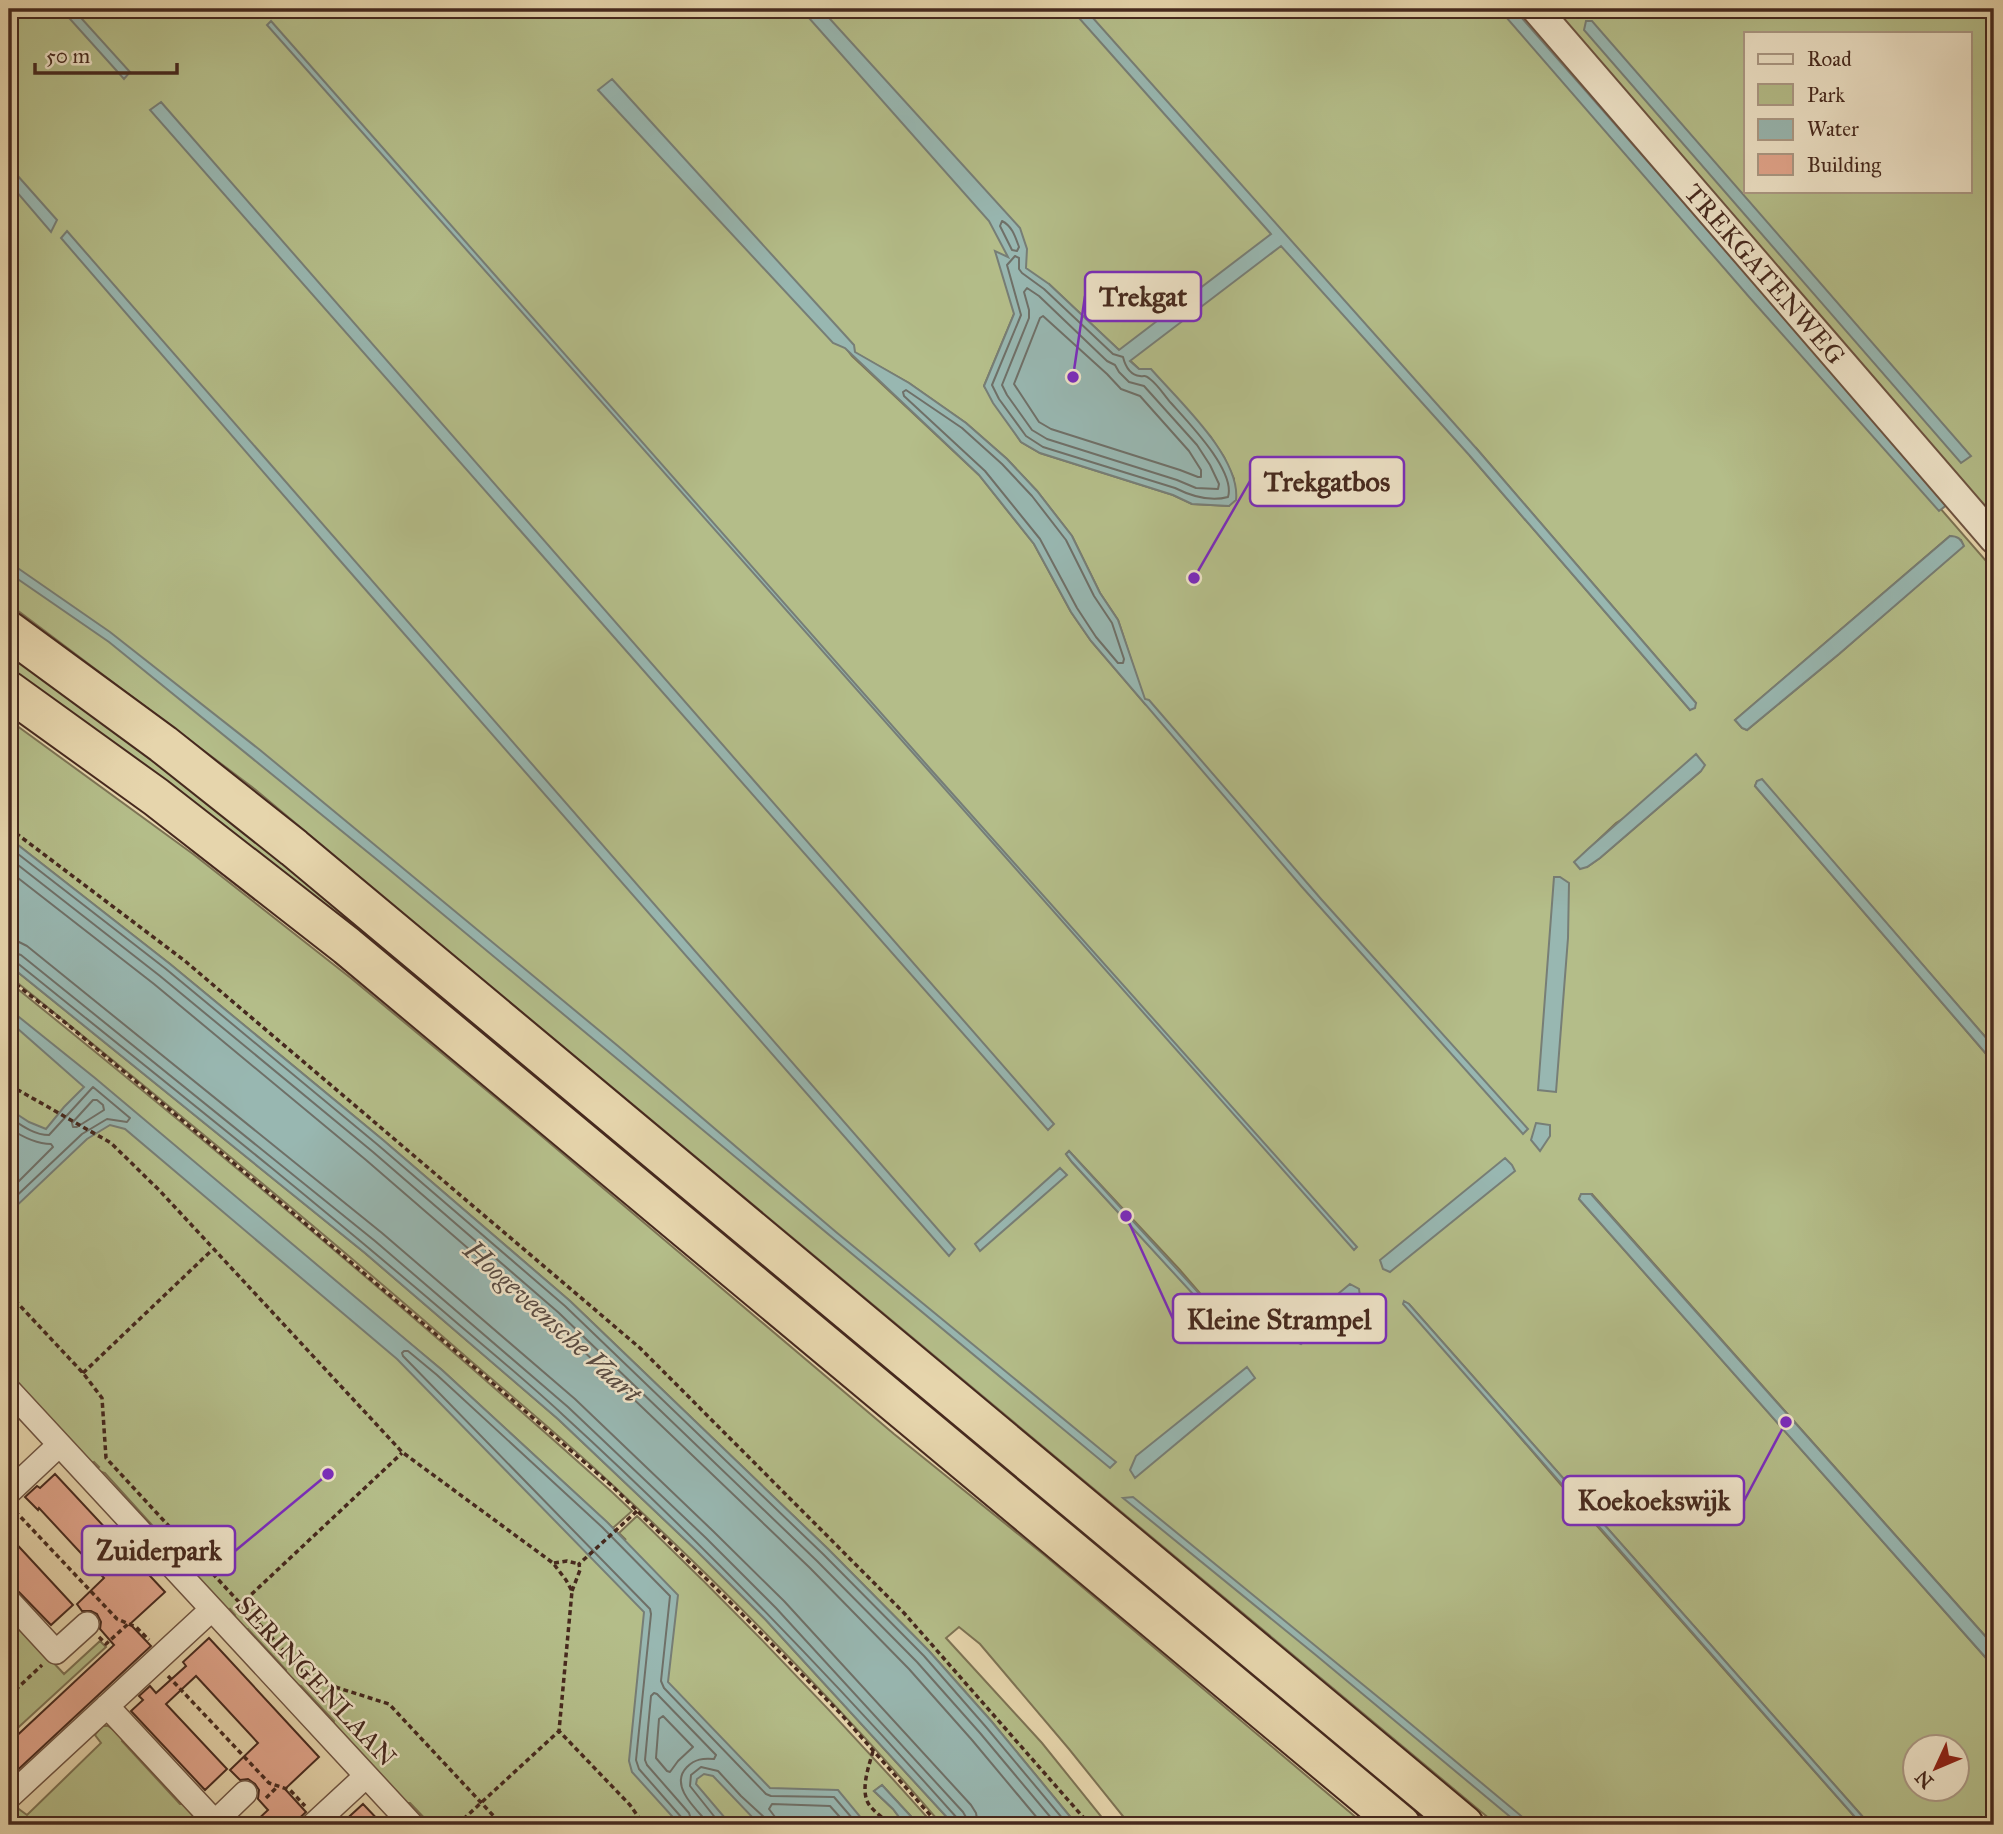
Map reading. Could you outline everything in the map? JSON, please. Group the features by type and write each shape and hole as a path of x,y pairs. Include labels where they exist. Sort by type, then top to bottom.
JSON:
{"highway":[{"path":"9,631 163,744 293,848 1464,1825"},
{"path":"9,691 156,797 347,946 1401,1825"}],"street":[{"name":"TREKGATENWEG","path":"1536,9 1994,539"},
{"name":"SERINGENLAAN","path":"9,1390 412,1825"},
{"path":"9,1492 60,1445"},
{"path":"9,1601 56,1652 87,1624"},
{"path":"9,1797 159,1658 217,1616"},
{"path":"107,1706 215,1822 245,1793"},
{"path":"315,1823 366,1776"}],"path":[{"path":"9,828 185,961 640,1348 904,1613 1090,1825"},
{"path":"9,979 72,1028 445,1342 611,1486 822,1695 939,1825"},
{"path":"9,1086 98,1134 124,1155 402,1452 553,1563 572,1591"},
{"path":"83,1373 212,1250"},
{"path":"9,1294 83,1373 102,1398 106,1458 241,1605 310,1679 389,1704 502,1825"},
{"path":"217,1616 241,1605 402,1452"},
{"path":"9,1504 117,1619 136,1627 159,1658 269,1783 290,1790 315,1823"},
{"path":"579,1564 637,1511"},
{"path":"553,1563 567,1561 579,1564"},
{"path":"457,1825 559,1731 572,1591 580,1570 579,1564"},
{"path":"87,1624 106,1644 128,1624"},
{"path":"9,1696 56,1652"},
{"path":"559,1731 630,1805 644,1825"},
{"path":"873,1751 867,1775 866,1798 891,1825"}],"green space":[{"path":"9,9 1505,9 1994,570 1994,1047 1762,780 1757,781 1755,786 1994,1063 1994,1646 1592,1194 1581,1195 1579,1199 1994,1667 1994,1825 1870,1825 1409,1304 1404,1302 1574,1500 1862,1825 1497,1825 252,787 9,604","holes":["1049,284 1210,436 1234,479 1229,506 1192,504 1173,495 1040,453 1021,442 984,386 1014,314","845,347 909,383 966,423 1007,459 1037,491 1072,536 1100,593 1118,620 1146,705 1091,641 1071,612 1034,544 979,475","1476,448 1696,703 1690,710 1470,456 1470,451","1950,536 1961,540 1963,546 1747,730 1735,720","1701,771 1600,858 1587,867 1575,862 1616,823","1069,1151 1180,1270 1216,1312 1214,1316 1066,1154"]},
{"path":"1544,9 1994,11 1994,527"},
{"path":"9,648 116,724 1443,1825 1419,1825 9,680"},
{"path":"9,720 193,854 352,979 1365,1825 1130,1825 980,1644 959,1627 946,1638 1042,1743 1108,1825 1077,1825 929,1651 828,1549 570,1301 383,1140 170,964 9,838"},
{"path":"9,965 365,1253 558,1419 765,1619 954,1825 942,1825 786,1654 584,1459 300,1215 9,976"},
{"path":"9,982 314,1233 613,1493 632,1511 613,1528 442,1370 339,1285 626,1540 619,1533 637,1516 714,1591 862,1745 934,1825 919,1825 882,1785 874,1791 905,1825 431,1825 410,1803 405,1803 333,1725 334,1721 301,1686 295,1685 286,1675 286,1670 248,1629 244,1630 233,1618 235,1615 230,1609 227,1612 180,1562 180,1556 105,1473 96,1470 99,1467 94,1462 90,1464 9,1375"},
{"path":"9,1615 64,1674 100,1641 106,1647 9,1736"},
{"path":"102,1726 108,1726 124,1737 122,1741 180,1804 185,1804 207,1825 12,1825 15,1820 9,1812 16,1807 27,1815 101,1743 95,1735"}],"water":[{"path":"61,9 73,9 130,72 124,79"},
{"path":"801,9 821,9 1020,228 1027,249 1026,268 1049,284 1119,350 1271,234 1071,9 1085,9 1476,448 1696,703 1695,708 1690,710 1470,456 1281,246 1130,361 1139,369 1151,369 1206,430 1229,466 1235,483 1236,500 1229,506 1192,504 1173,495 1040,453 1021,442 984,386 1014,314 995,251 1008,257 989,221"},
{"path":"1499,9 1514,9 1948,504 1939,511"},
{"path":"271,21 933,772 1357,1247 1354,1250 267,25"},
{"path":"1586,21 1592,21 1971,456 1961,463 1584,30"},
{"path":"612,79 854,345 855,352 909,383 966,423 1007,459 1037,491 1072,536 1100,593 1118,620 1145,699 1149,700 1321,899 1528,1129 1523,1134 1302,887 1091,641 1071,612 1034,544 979,475 845,348 833,343 598,90"},
{"path":"161,102 1054,1124 1048,1130 150,110"},
{"path":"9,166 57,220 51,232 9,183"},
{"path":"67,231 955,1249 949,1256 61,238"},
{"path":"1950,536 1959,538 1964,546 1747,730 1742,728 1735,720"},
{"path":"9,562 110,632 260,750 618,1046 836,1232 1116,1462 1110,1468 386,867 109,642 9,573"},
{"path":"1696,754 1705,765 1701,771 1600,858 1580,869 1574,862"},
{"path":"1762,779 1994,1047 1994,1063 1755,786 1757,781"},
{"name":"Hoogeveensche Vaart","path":"9,838 170,964 383,1140 570,1301 828,1549 929,1651 1077,1825 954,1825 765,1619 558,1419 365,1253 9,965"},
{"path":"1554,877 1560,877 1569,883 1568,938 1556,1092 1538,1090"},
{"path":"9,1009 442,1370 607,1522 678,1595 668,1682 770,1788 838,1790 867,1825 766,1825 754,1819 713,1776 704,1774 697,1779 696,1784 731,1825 680,1825 632,1772 629,1761 644,1612 397,1359 125,1129 110,1125 87,1139 9,1213 9,1109 46,1129 84,1087 9,1021"},
{"path":"1536,1123 1550,1125 1550,1136 1540,1151 1531,1140"},
{"path":"1069,1151 1216,1312 1214,1317 1072,1162 1066,1154"},
{"path":"1505,1158 1515,1171 1390,1272 1383,1269 1380,1260"},
{"path":"1060,1168 1067,1175 980,1251 975,1244"},
{"path":"1581,1194 1591,1194 1994,1646 1994,1667 1579,1199"},
{"path":"1350,1284 1359,1289 1360,1296 1301,1344 1294,1341 1291,1333"},
{"path":"1404,1301 1870,1825 1862,1825 1403,1304"},
{"path":"1247,1367 1255,1378 1135,1478 1130,1470 1136,1456"},
{"path":"1133,1497 1532,1825 1520,1825 1123,1498"},
{"path":"882,1785 919,1825 905,1825 874,1791"}],"building":[{"path":"55,1474 165,1592 130,1624 151,1646 9,1778 9,1743 114,1645 100,1629 101,1622 97,1614 82,1611 77,1604 104,1578 39,1508 38,1510 25,1497"},
{"path":"9,1536 73,1605 51,1625 19,1592 9,1586"},
{"path":"209,1638 319,1757 285,1789 306,1812 292,1825 252,1825 268,1810 258,1799 259,1790 255,1784 248,1779 240,1780 230,1770 258,1743 196,1676 166,1704 227,1769 205,1790 131,1711 143,1700 139,1696 150,1686 156,1693 186,1666 183,1662"},
{"path":"363,1804 383,1825 340,1825"}],"place":[{"name":"Trekgat","path":"1073,377"},
{"name":"Trekgatbos","path":"1194,578"},
{"name":"Kleine Strampel","path":"1126,1216"},
{"name":"Koekoekswijk","path":"1786,1422"},
{"name":"Zuiderpark","path":"328,1474"}]}
